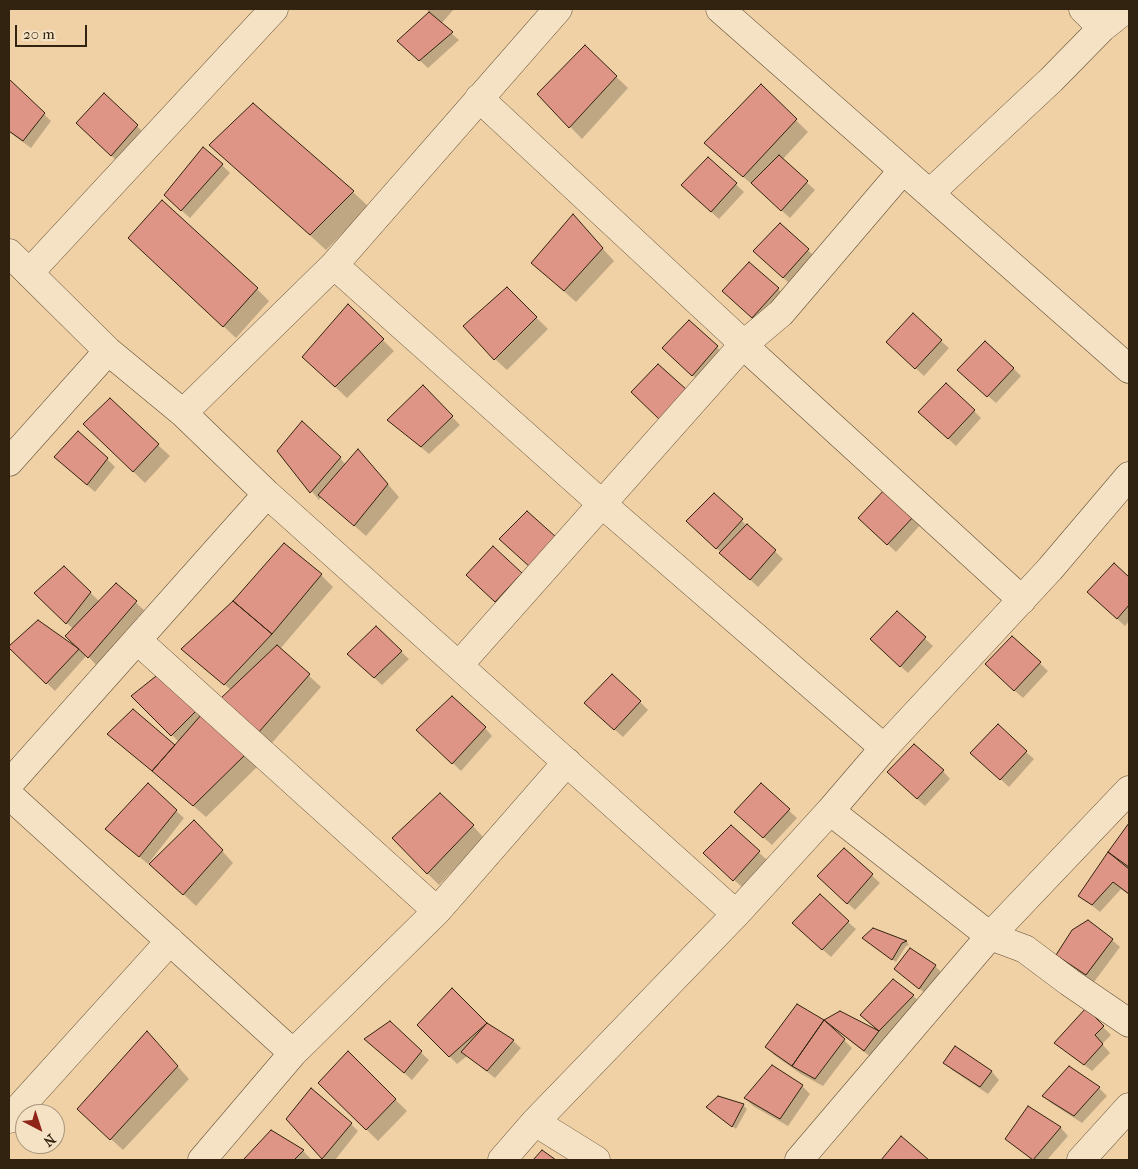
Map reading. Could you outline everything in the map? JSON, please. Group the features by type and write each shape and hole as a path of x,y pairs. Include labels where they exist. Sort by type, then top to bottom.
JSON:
{"street":[{"path":"30,273 274,9"},
{"path":"183,412 334,265 558,9"},
{"path":"720,9 903,170 1125,358"},
{"path":"1083,9 1102,28"},
{"path":"930,193 1050,80 1102,28 1126,9"},
{"path":"479,98 733,334 743,346 1022,600"},
{"path":"459,665 743,346 781,313 903,170"},
{"path":"9,254 108,351 183,412 267,494 736,914"},
{"path":"334,265 602,504 884,748"},
{"path":"9,462 108,351"},
{"path":"502,1160 535,1122 736,914 830,811 884,748 1050,569 1129,476"},
{"path":"9,784 267,494"},
{"path":"137,640 437,911"},
{"path":"202,1160 293,1053 437,911 567,762"},
{"path":"799,1160 990,936 1129,790"},
{"path":"9,795 293,1053"},
{"path":"830,811 990,936 1025,949 1129,1023"},
{"path":"9,1119 170,941"},
{"path":"1081,1160 1129,1107"},
{"path":"535,1122 596,1160"}],"building":[{"path":"429,12 453,32 419,61 397,41"},
{"path":"585,45 617,76 569,128 537,94"},
{"path":"9,79 45,113 23,141 9,131"},
{"path":"761,84 797,119 743,177 704,143"},
{"path":"104,93 138,125 111,156 76,123"},
{"path":"253,103 354,191 310,235 209,145"},
{"path":"203,147 223,164 181,211 164,195"},
{"path":"779,155 808,181 781,211 751,183"},
{"path":"708,157 737,183 711,212 681,185"},
{"path":"162,200 258,288 223,327 128,238"},
{"path":"573,214 603,248 564,291 531,263"},
{"path":"780,223 809,249 783,278 753,251"},
{"path":"749,262 779,288 752,318 722,291"},
{"path":"507,287 537,317 494,360 463,326"},
{"path":"348,304 384,339 335,387 302,357"},
{"path":"913,313 942,340 915,369 886,342"},
{"path":"689,320 718,346 692,376 662,348"},
{"path":"985,341 1014,368 987,397 957,370"},
{"path":"658,364 687,390 660,420 631,392"},
{"path":"946,383 975,410 948,439 918,412"},
{"path":"423,385 453,416 421,447 387,420"},
{"path":"110,398 159,444 133,472 83,424"},
{"path":"302,421 341,457 310,493 277,451"},
{"path":"78,431 108,458 87,485 54,457"},
{"path":"358,449 388,484 354,526 318,495"},
{"path":"885,489 914,516 887,545 858,518"},
{"path":"714,493 743,519 716,549 686,521"},
{"path":"527,511 556,537 530,567 499,539"},
{"path":"747,524 776,550 750,580 719,553"},
{"path":"284,543 322,574 272,634 233,601"},
{"path":"493,546 522,573 495,602 466,575"},
{"path":"1114,563 1129,577 1129,605 1117,619 1087,592"},
{"path":"64,566 91,592 66,624 34,593"},
{"path":"116,583 137,601 88,658 65,636"},
{"path":"233,601 272,634 224,685 181,649"},
{"path":"897,611 926,637 900,667 870,639"},
{"path":"38,620 79,649 46,684 9,648"},
{"path":"376,626 402,651 374,678 347,654"},
{"path":"1012,636 1041,662 1014,691 985,664"},
{"path":"277,645 310,674 258,733 221,698"},
{"path":"160,673 205,702 171,736 131,696"},
{"path":"612,674 641,701 614,730 584,703"},
{"path":"452,696 486,727 452,764 416,730"},
{"path":"133,709 175,745 152,771 107,734"},
{"path":"202,714 249,751 193,806 152,771"},
{"path":"998,724 1027,751 1000,780 970,753"},
{"path":"914,744 944,770 917,799 887,772"},
{"path":"148,783 177,810 139,857 105,829"},
{"path":"761,783 790,809 763,838 734,812"},
{"path":"440,793 474,825 427,874 392,838"},
{"path":"194,820 223,850 183,895 149,864"},
{"path":"1129,823 1129,867 1108,852"},
{"path":"731,825 760,851 733,881 703,853"},
{"path":"844,848 873,874 847,904 817,876"},
{"path":"1108,852 1129,869 1129,894 1113,882 1092,905 1078,896"},
{"path":"820,894 849,921 822,950 792,923"},
{"path":"1088,920 1113,939 1086,975 1056,955 1072,930"},
{"path":"873,928 907,941 902,943 892,960 862,938"},
{"path":"910,948 936,965 919,989 894,969"},
{"path":"893,979 914,995 879,1031 860,1015"},
{"path":"452,988 487,1023 449,1057 417,1025"},
{"path":"797,1004 824,1020 792,1066 765,1047"},
{"path":"1086,1008 1104,1026 1095,1035 1103,1044 1084,1065 1054,1043"},
{"path":"840,1011 879,1031 864,1051 824,1020"},
{"path":"824,1020 845,1039 815,1079 792,1066"},
{"path":"390,1021 422,1051 404,1073 364,1039"},
{"path":"487,1023 514,1040 487,1071 461,1052"},
{"path":"147,1031 178,1066 110,1140 77,1109"},
{"path":"955,1046 992,1071 980,1087 943,1063"},
{"path":"348,1051 396,1099 366,1130 318,1083"},
{"path":"772,1065 803,1085 780,1119 744,1098"},
{"path":"1069,1066 1100,1087 1074,1116 1042,1096"},
{"path":"311,1088 352,1123 322,1159 286,1119"},
{"path":"718,1096 744,1104 732,1127 706,1107"},
{"path":"1028,1106 1061,1127 1033,1160 1005,1139"},
{"path":"271,1130 304,1150 294,1160 243,1160"},
{"path":"901,1136 929,1160 881,1160"},
{"path":"542,1150 556,1160 533,1160"}]}
